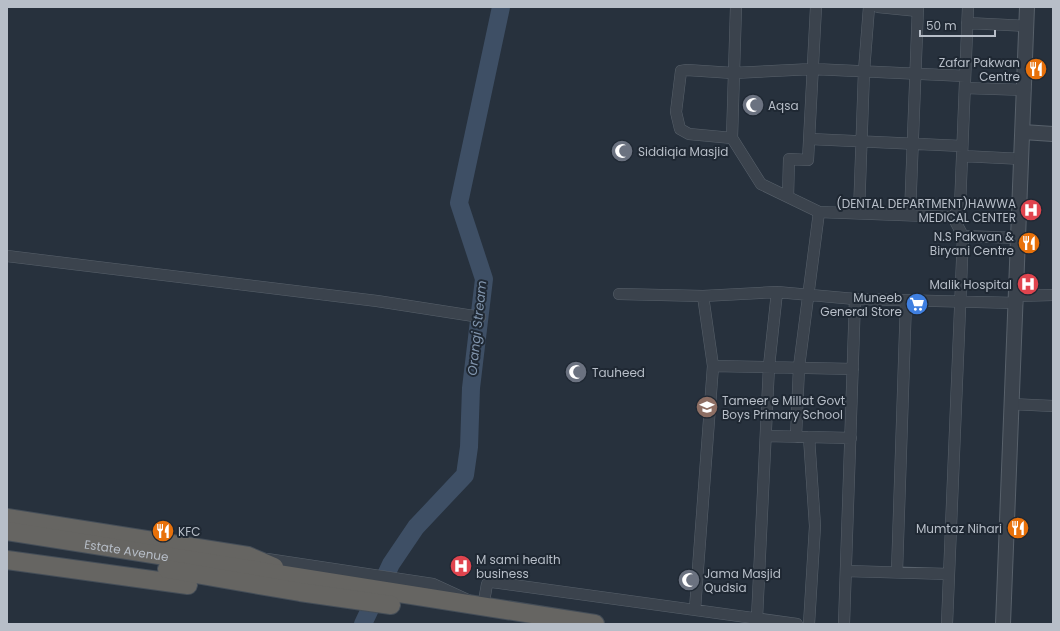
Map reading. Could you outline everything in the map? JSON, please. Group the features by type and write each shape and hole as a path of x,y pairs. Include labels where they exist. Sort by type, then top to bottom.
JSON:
{"highway":[{"path":"7,518 246,563 301,585"},
{"name":"Estate Avenue","path":"7,531 246,563"},
{"path":"7,543 423,603 516,624"},
{"path":"7,560 233,591 301,585"},
{"path":"423,603 483,607 595,624"}],"street":[{"path":"736,7 732,138 761,184 819,212 953,217"},
{"path":"788,197 789,160 808,160 816,7"},
{"path":"859,213 864,71 869,7"},
{"path":"878,7 918,9 910,215"},
{"path":"953,217 960,207 968,7"},
{"path":"1003,624 1013,404 1027,7"},
{"path":"967,23 1027,26"},
{"path":"732,138 684,132 676,118 681,71 687,70 733,73 813,69 965,76"},
{"path":"965,88 1025,90"},
{"path":"1023,132 1053,134"},
{"path":"810,139 913,144 1022,159"},
{"path":"796,437 799,367 819,212"},
{"path":"947,624 963,236 953,217"},
{"path":"963,236 1019,238"},
{"path":"7,256 377,301 480,317"},
{"path":"757,618 769,366 777,292"},
{"path":"619,294 703,296 777,292 855,299 960,302 1017,300 1053,295"},
{"path":"695,609 713,366 703,296"},
{"path":"844,624 855,299"},
{"path":"897,572 906,300"},
{"path":"713,366 853,368"},
{"path":"1013,404 1053,406"},
{"path":"766,436 851,438"},
{"path":"809,437 815,526 809,624"},
{"path":"246,563 433,584 483,607 488,584 492,582 797,624"},
{"path":"846,571 949,574"}],"waterway":[{"name":"Orangi Stream","path":"363,624 391,564 416,527 465,475 469,447 471,388 484,279 459,203 501,7"}],"place":[{"name":"Zafar Pakwan Centre","path":"1036,69"},
{"name":"Aqsa","path":"753,105"},
{"name":"Siddiqia Masjid","path":"622,151"},
{"name":"(DENTAL DEPARTMENT)HAWWA MEDICAL CENTER","path":"1031,210"},
{"name":"N.S Pakwan & Biryani Centre","path":"1029,243"},
{"name":"Malik Hospital","path":"1028,284"},
{"name":"Muneeb General Store","path":"917,304"},
{"name":"Tauheed","path":"576,372"},
{"name":"Tameer e Millat Govt Boys Primary School","path":"707,407"},
{"name":"Mumtaz Nihari","path":"1018,528"},
{"name":"KFC","path":"163,531"},
{"name":"M sami health business","path":"461,566"},
{"name":"Jama Masjid Qudsia","path":"689,580"}]}
